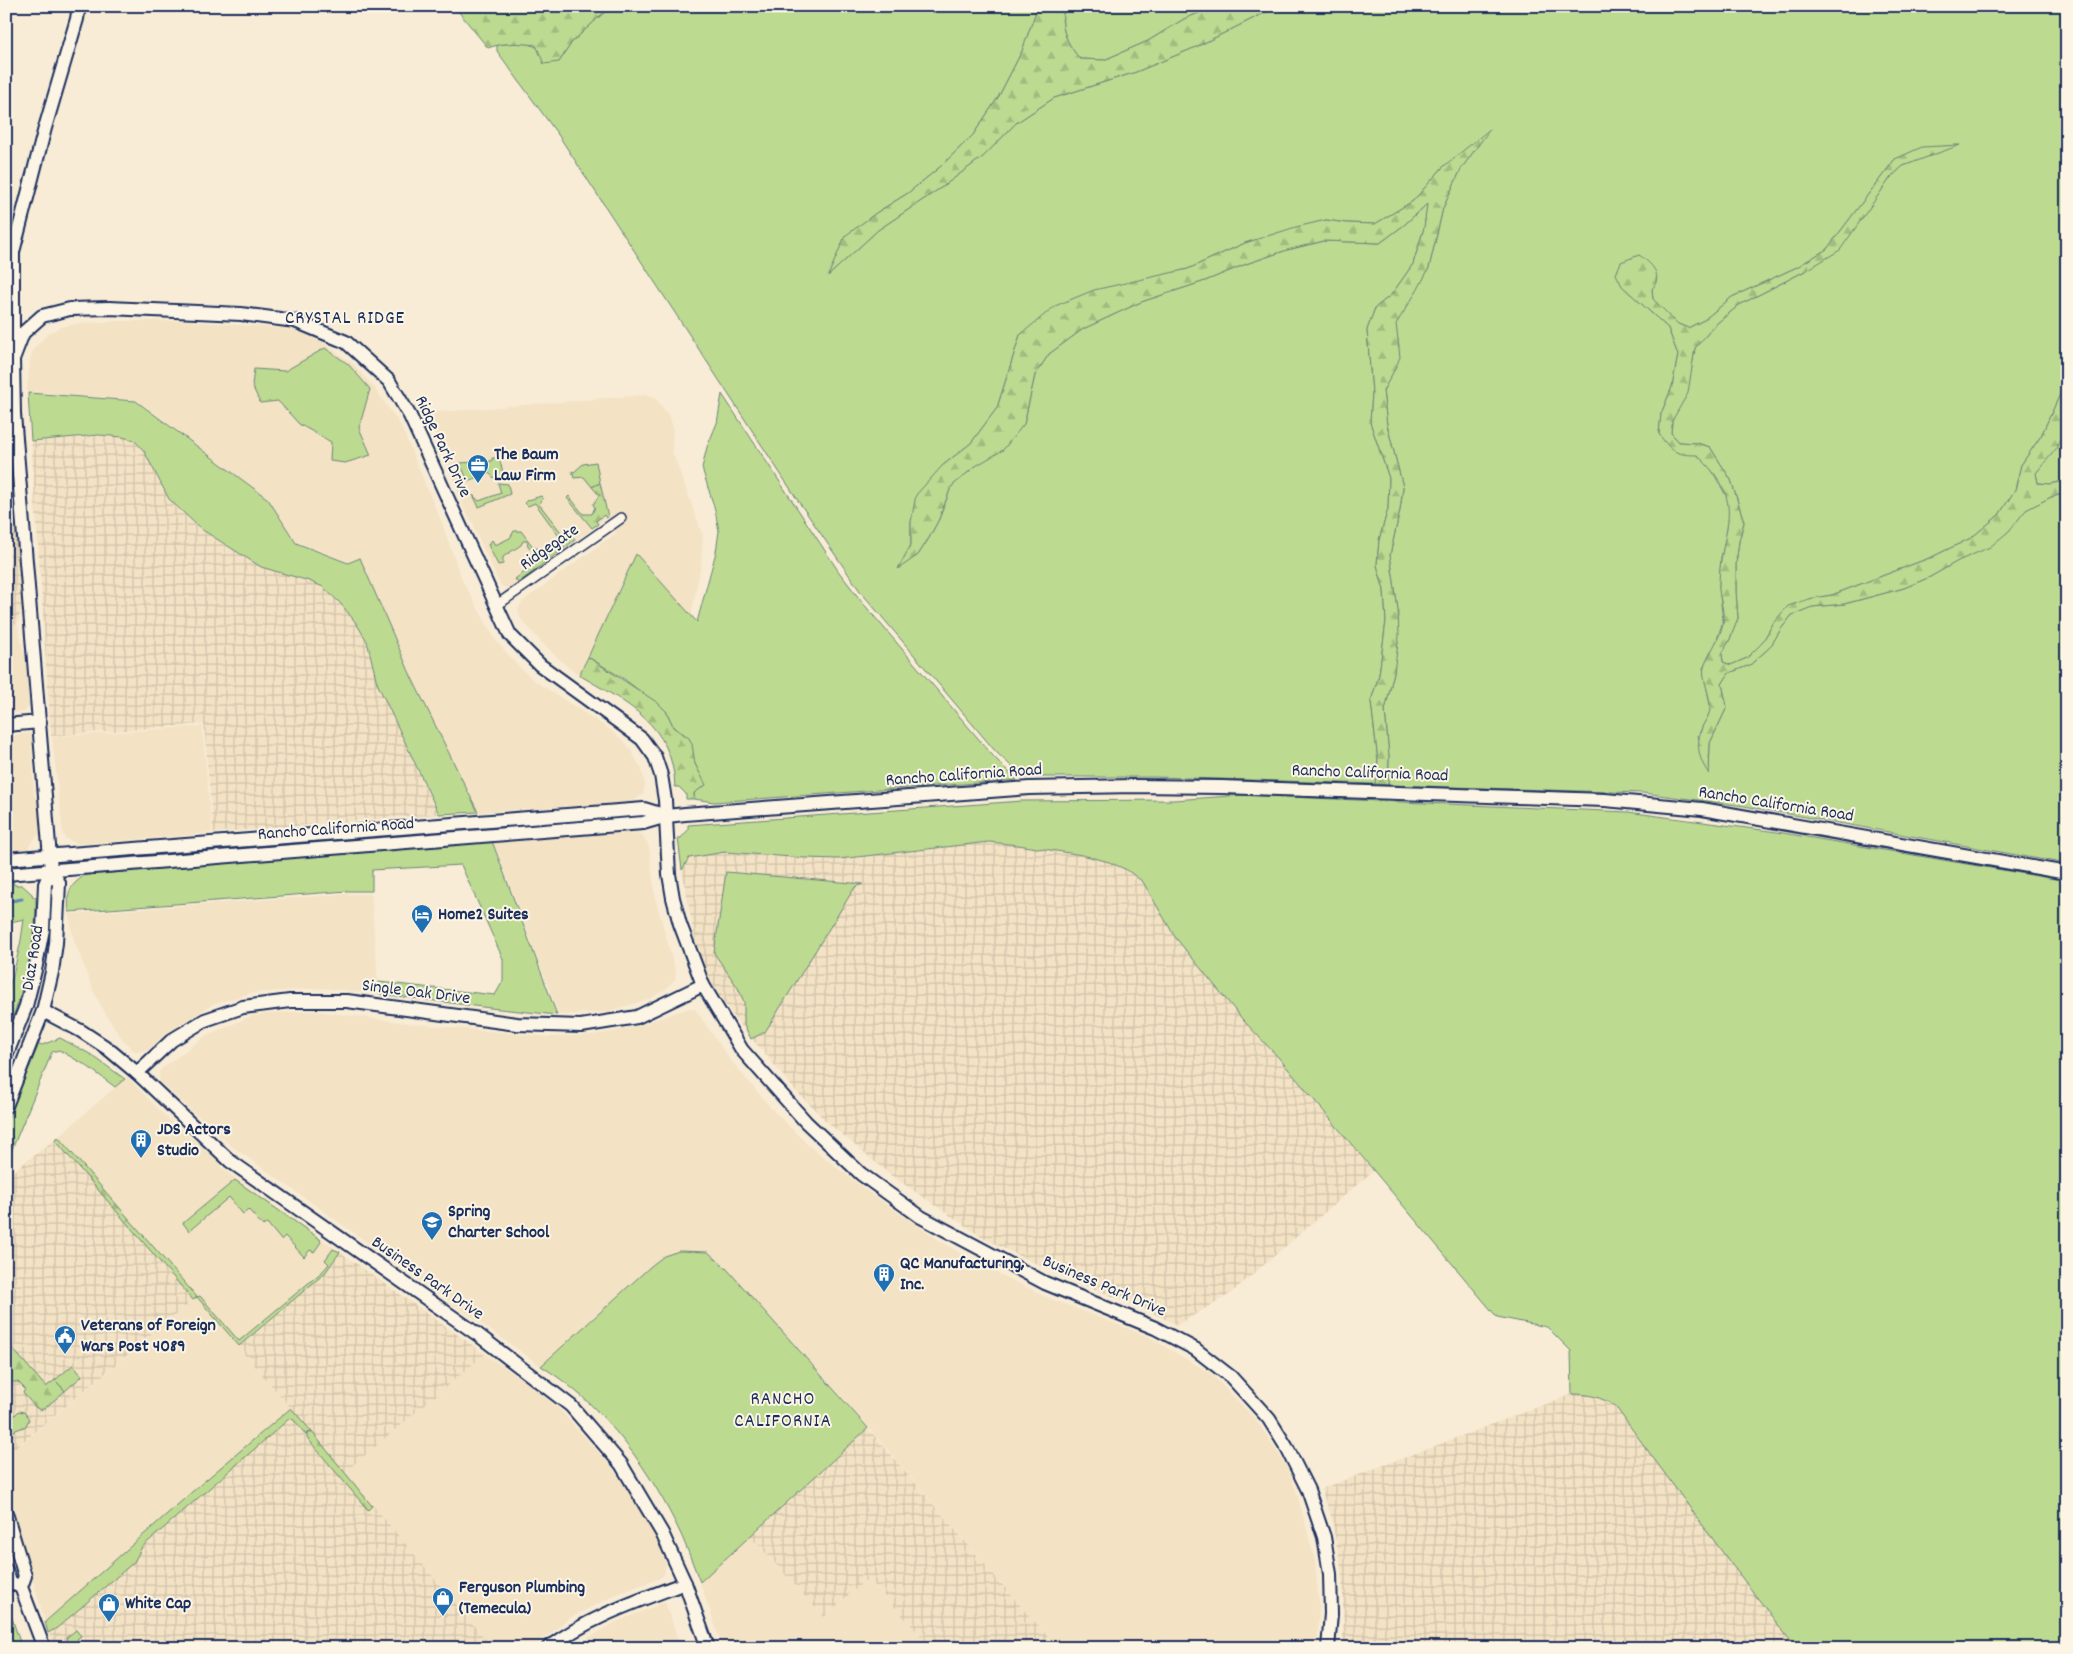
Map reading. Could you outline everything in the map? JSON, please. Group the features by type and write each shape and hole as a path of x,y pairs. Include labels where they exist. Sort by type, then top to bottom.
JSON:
{"street":[{"name":"Diaz Road","path":"6,1056 26,1006 36,970 43,929 45,884 51,870 14,414 13,252 79,6"},
{"name":"Ridge Park Drive","path":"13,359 23,333 42,316 70,309 109,308 241,314 295,321 346,342 389,381 410,416 510,635 540,665 642,739 655,757 661,775 667,816"},
{"name":"Ridgegate","path":"497,605 621,518"},
{"path":"6,725 40,722"},
{"name":"Rancho California Road","path":"6,874 644,823 667,816 1067,787 1222,787 1578,799 1702,809 2067,873"},
{"name":"Rancho California Road","path":"6,859 644,809 667,816"},
{"name":"Business Park Drive","path":"667,816 669,874 673,898 688,949 703,985 742,1050 806,1122 861,1174 922,1217 1045,1283 1166,1333 1195,1349 1231,1377 1268,1419 1287,1448 1308,1490 1324,1537 1330,1574 1331,1614 1328,1648"},
{"name":"Diaz Road","path":"6,1106 42,1011 56,943 59,883 51,870"},
{"name":"Single Oak Drive","path":"137,1073 172,1040 205,1020 243,1007 290,1001 346,1002 517,1024 581,1026 637,1017 703,985"},
{"name":"Business Park Drive","path":"42,1011 81,1031 107,1048 137,1073 230,1162 476,1334 571,1406 622,1464 662,1533 685,1583 708,1648"},
{"path":"6,1513 25,1576 21,1587 44,1648"},
{"path":"6,1570 10,1582 21,1587"},
{"path":"548,1648 565,1635 618,1609 685,1583"}],"shaded area":[{"path":"117,321 187,321 292,329 321,341 352,363 373,386 401,426 443,526 462,580 496,641 518,666 536,682 609,729 627,744 641,768 645,783 643,794 632,802 478,812 412,677 360,558 348,562 297,542 268,499 137,400 27,392 30,361 34,348 49,333 61,327 76,324"},
{"path":"646,395 655,398 670,417 673,429 672,451 703,536 701,564 691,616 636,554 579,675 540,641 521,619 518,609 523,601 616,533 608,517 511,588 503,587 474,529 474,524 464,509 447,460 426,413"},
{"path":"99,436 121,437 133,440 144,451 169,499 200,529 261,567 309,581 323,588 341,604 366,640 377,683 438,814 213,833 204,724 51,736 31,441"},
{"path":"6,447 14,507 22,608 17,624 6,625"},
{"path":"17,624 26,662 29,706 24,712 6,713 6,625"},
{"path":"202,726 212,833 80,844 66,839 63,834 52,737"},
{"path":"31,733 34,796 38,796 41,835 37,836 29,845 29,849 6,852 6,736"},
{"path":"638,833 643,836 649,847 655,897 676,973 675,979 666,989 651,998 607,1012 559,1015 493,841"},
{"path":"989,842 1082,855 1109,862 1127,870 1143,882 1175,937 1243,1020 1278,1057 1373,1171 1230,1294 1177,1325 1147,1310 1019,1256 982,1237 892,1176 828,1123 795,1090 738,1022 716,991 701,961 682,870 689,858 725,852 839,859"},
{"path":"347,894 371,894 379,994 323,988 251,993 213,1004 165,1034 149,1049 138,1052 133,1050 120,1036 93,990 74,940 69,914"},
{"path":"689,1008 696,1010 729,1058 770,1107 807,1144 868,1192 940,1241 977,1263 1044,1296 1149,1337 1211,1374 1231,1394 1254,1418 1271,1442 1286,1466 1297,1493 1315,1561 1319,1604 1317,1648 1059,1648 1024,1610 858,1415 726,1268 708,1252 679,1251 664,1256 541,1366 229,1144 160,1082 159,1077 159,1072 164,1067 207,1035 252,1016 273,1013 315,1011 414,1024 550,1037 592,1035 617,1031 644,1024"},
{"path":"127,1077 165,1116 220,1163 221,1168 340,1252 325,1273 239,1346 220,1325 291,1408 201,1484 45,1622 6,1484 6,1457 197,1297 58,1137"},
{"path":"58,1137 197,1297 6,1456 6,1177"},
{"path":"340,1252 485,1354 345,1472 493,1648 54,1648 45,1622 201,1484 291,1408 238,1347 325,1273"},
{"path":"485,1354 530,1385 557,1407 609,1464 629,1491 655,1537 666,1564 664,1574 660,1578 615,1595 568,1619 532,1648 493,1648 344,1472"},
{"path":"1572,1394 1591,1394 1615,1406 1729,1561 1796,1648 1357,1648 1343,1640 1341,1568 1331,1516 1321,1489"},
{"path":"868,1428 1024,1610 1059,1648 932,1648 868,1578 824,1617 750,1536"},
{"path":"750,1536 824,1617 868,1578 932,1648 723,1648 700,1582"},
{"path":"665,1602 681,1648 572,1648 616,1622"}],"green space":[{"path":"454,6 611,6 572,42 559,62 544,64 536,45 512,44 488,48"},
{"path":"611,6 1038,6 1022,51 999,96 973,135 940,167 908,193 876,213 846,236 829,275 878,230 984,156 1016,123 1054,98 1136,72 1196,47 1278,6 2067,6 2067,379 2041,436 2021,465 2015,490 1999,515 1971,538 1932,557 1832,595 1809,599 1774,622 1762,643 1747,658 1731,665 1723,662 1722,654 1738,618 1736,564 1744,522 1731,480 1710,447 1697,443 1679,442 1671,433 1672,421 1691,372 1695,348 1716,324 1739,305 1807,270 1856,226 1891,177 1903,166 1957,145 1895,159 1827,249 1797,267 1732,297 1704,320 1688,328 1678,324 1653,299 1652,289 1622,286 1668,328 1678,355 1672,387 1661,414 1659,434 1697,455 1710,467 1727,497 1730,514 1721,557 1719,586 1723,621 1714,649 1703,668 1711,710 1698,736 1709,773 1710,743 1727,707 1722,684 1729,673 1750,665 1770,647 1792,615 1811,607 1844,604 1904,588 1930,577 2009,531 2025,510 2051,497 2067,493 2067,864 1744,806 1643,793 1388,785 1389,757 1385,710 1394,672 1398,610 1390,555 1403,487 1387,425 1383,391 1389,379 1399,346 1395,324 1429,268 1443,208 1461,169 1484,137 1444,166 1413,201 1375,224 1326,220 1245,243 1188,269 1146,280 1020,335 997,408 971,443 942,466 911,522 911,545 899,567 918,555 939,519 951,487 1024,424 1035,375 1049,354 1083,329 1141,302 1205,281 1287,250 1324,241 1380,243 1404,225 1428,203 1424,228 1413,264 1392,294 1375,308 1367,330 1372,393 1370,422 1389,478 1388,509 1379,540 1377,565 1384,590 1386,621 1379,675 1371,701 1378,761 1375,784 1156,777 1023,777 996,752 860,591 799,502 559,136 497,51 497,45 517,43 531,45 559,62 572,42"},
{"path":"1038,6 1065,6 1063,28 1075,53 1080,59 1104,60 1148,41 1184,19 1216,6 1278,6 1196,47 1136,72 1054,98 1016,123 984,156 878,230 828,276 845,236 876,213 908,193 940,167 973,135 999,96 1022,51"},
{"path":"1065,6 1216,6 1184,19 1148,41 1104,60 1080,59 1075,53 1063,28"},
{"path":"1490,129 1461,169 1443,208 1429,268 1396,324 1400,357 1383,391 1387,425 1403,487 1390,555 1398,610 1399,636 1394,672 1385,710 1389,757 1388,785 1375,784 1378,761 1371,701 1379,675 1386,621 1384,590 1377,565 1379,540 1388,509 1389,478 1370,422 1372,393 1367,330 1375,308 1392,294 1413,264 1424,228 1427,204 1380,243 1324,241 1287,250 1205,281 1141,302 1083,329 1049,354 1035,375 1024,424 1003,450 974,467 951,487 939,519 929,538 918,555 898,569 911,545 911,522 916,495 942,466 971,443 997,408 1020,335 1055,306 1094,290 1188,269 1245,243 1296,227 1326,220 1375,224 1413,201 1444,166"},
{"path":"1960,145 1903,166 1891,177 1840,250 1807,270 1739,305 1716,324 1695,348 1688,393 1672,421 1671,433 1679,442 1697,443 1710,447 1731,480 1744,522 1736,564 1738,618 1722,654 1723,662 1731,665 1747,658 1762,643 1774,622 1788,606 1809,599 1832,595 1932,557 1971,538 1999,515 2015,490 2021,465 2041,436 2067,379 2067,421 2056,449 2036,473 2038,483 2051,484 2067,480 2067,493 2051,497 2026,510 2009,531 1990,547 1958,561 1930,577 1904,588 1844,604 1812,607 1792,615 1770,647 1750,665 1729,673 1722,684 1727,707 1710,743 1709,774 1702,762 1698,745 1710,708 1703,671 1720,634 1723,622 1719,584 1728,516 1728,502 1723,488 1713,472 1697,455 1674,451 1659,434 1661,414 1672,387 1678,355 1668,328 1622,286 1616,274 1621,262 1639,255 1643,258 1652,266 1656,274 1657,279 1652,289 1653,299 1678,324 1688,328 1704,320 1732,297 1797,267 1827,249 1895,159 1922,147"},
{"path":"325,348 348,364 370,389 359,428 371,455 345,463 330,461 331,442 299,424 278,401 260,403 252,385 254,369 285,371"},
{"path":"28,393 136,401 268,499 296,543 348,563 360,558 411,676 478,812 439,814 377,683 367,641 341,604 323,587 261,567 201,529 169,499 144,451 134,440 99,435 31,441"},
{"path":"722,394 839,572 862,602 994,757 1017,780 714,802 694,799 694,793 705,785 684,734 674,728 666,711 624,679 588,657 636,554 697,622 716,552 719,531 715,510 702,468 707,447 717,423"},
{"path":"2067,421 2067,480 2051,484 2038,483 2036,473 2055,449"},
{"path":"492,458 498,458 500,461 504,476 494,478 489,473 468,481 460,463 492,461"},
{"path":"596,462 600,483 592,487 584,477 574,478 572,471 574,472 583,464"},
{"path":"498,483 508,484 510,494 479,507 473,495 479,501 501,493"},
{"path":"600,483 608,517 606,518 604,515 596,521 598,524 592,528 567,498 569,496 583,514 592,514 595,507 593,505 599,495 592,487"},
{"path":"541,496 543,498 539,504 567,540 573,537 575,540 518,583 515,579 564,543 535,503 528,506 525,503"},
{"path":"514,531 521,531 534,548 544,549 547,553 538,550 535,553 528,546 527,541 523,541 521,545 503,557 503,564 498,565 488,545 492,540 495,545 510,538"},
{"path":"588,657 658,703 666,711 674,728 689,738 692,744 695,764 706,785 694,793 694,799 686,799 686,794 679,787 675,787 672,765 666,747 656,731 644,718 614,695 579,675"},
{"path":"1243,795 1628,812 1777,832 2067,881 2067,1648 1796,1648 1729,1561 1615,1406 1595,1397 1572,1394 1571,1351 1547,1327 1497,1317 1278,1057 1243,1020 1175,937 1143,882 1127,870 1109,862 1082,855 989,842 839,859 725,852 689,858 682,870 678,838 681,838 688,830 688,825 1022,801 1174,800"},
{"path":"492,841 557,1015 380,994 379,982 495,995 503,981 503,959 461,865 372,870 372,891 347,891 69,912 68,899 70,891 75,883 85,875"},
{"path":"726,872 863,884 855,887 765,1032 751,1039 744,1025 744,1002 738,988 714,953"},
{"path":"9,880 13,880 14,885 22,885 33,897 36,897 36,915 28,968 6,1036 6,995 13,976 24,919 6,923 6,897 11,890"},
{"path":"60,1038 90,1054 125,1079 115,1087 87,1066 59,1050 52,1052 6,1164 6,1124 39,1044 42,1045"},
{"path":"58,1137 197,1297 193,1300 55,1140"},
{"path":"235,1180 320,1239 321,1242 314,1252 310,1250 304,1257 285,1236 281,1240 267,1223 263,1226 248,1209 243,1214 229,1197 189,1231 183,1223"},
{"path":"333,1249 340,1252 325,1273 239,1346 197,1297 200,1296 239,1341 323,1271 329,1264 325,1260"},
{"path":"679,1251 708,1252 726,1268 868,1428 700,1582 675,1522 635,1455 601,1415 582,1397 541,1366 651,1266 664,1256"},
{"path":"6,1341 46,1387 55,1380 65,1391 45,1408 40,1410 35,1407 23,1393 25,1389 18,1382 6,1382"},
{"path":"73,1365 82,1376 65,1391 55,1380"},
{"path":"291,1408 312,1432 306,1435 295,1421 290,1418 142,1547 134,1562 57,1628 48,1633 45,1622 201,1484"},
{"path":"6,1410 13,1417 19,1411 24,1412 29,1419 26,1426 6,1434"},
{"path":"312,1432 372,1506 368,1510 307,1438 307,1433"},
{"path":"6,1600 22,1648 6,1648"},
{"path":"76,1630 81,1636 77,1639 85,1648 70,1648 66,1638"}],"waterway":[{"path":"6,902 22,899"}],"place":[{"name":"The Baum Law Firm","path":"478,484"},
{"name":"Home2 Suites","path":"422,934"},
{"name":"JDS Actors Studio","path":"141,1159"},
{"name":"Spring Charter School","path":"432,1241"},
{"name":"QC Manufacturing, Inc.","path":"884,1293"},
{"name":"Veterans of Foreign Wars Post 4089","path":"65,1355"},
{"name":"Ferguson Plumbing (Temecula)","path":"443,1617"},
{"name":"White Cap","path":"109,1623"}],"district":[{"name":"CRYSTAL RIDGE","path":"345,319"},
{"name":"RANCHO CALIFORNIA","path":"783,1411"}]}
